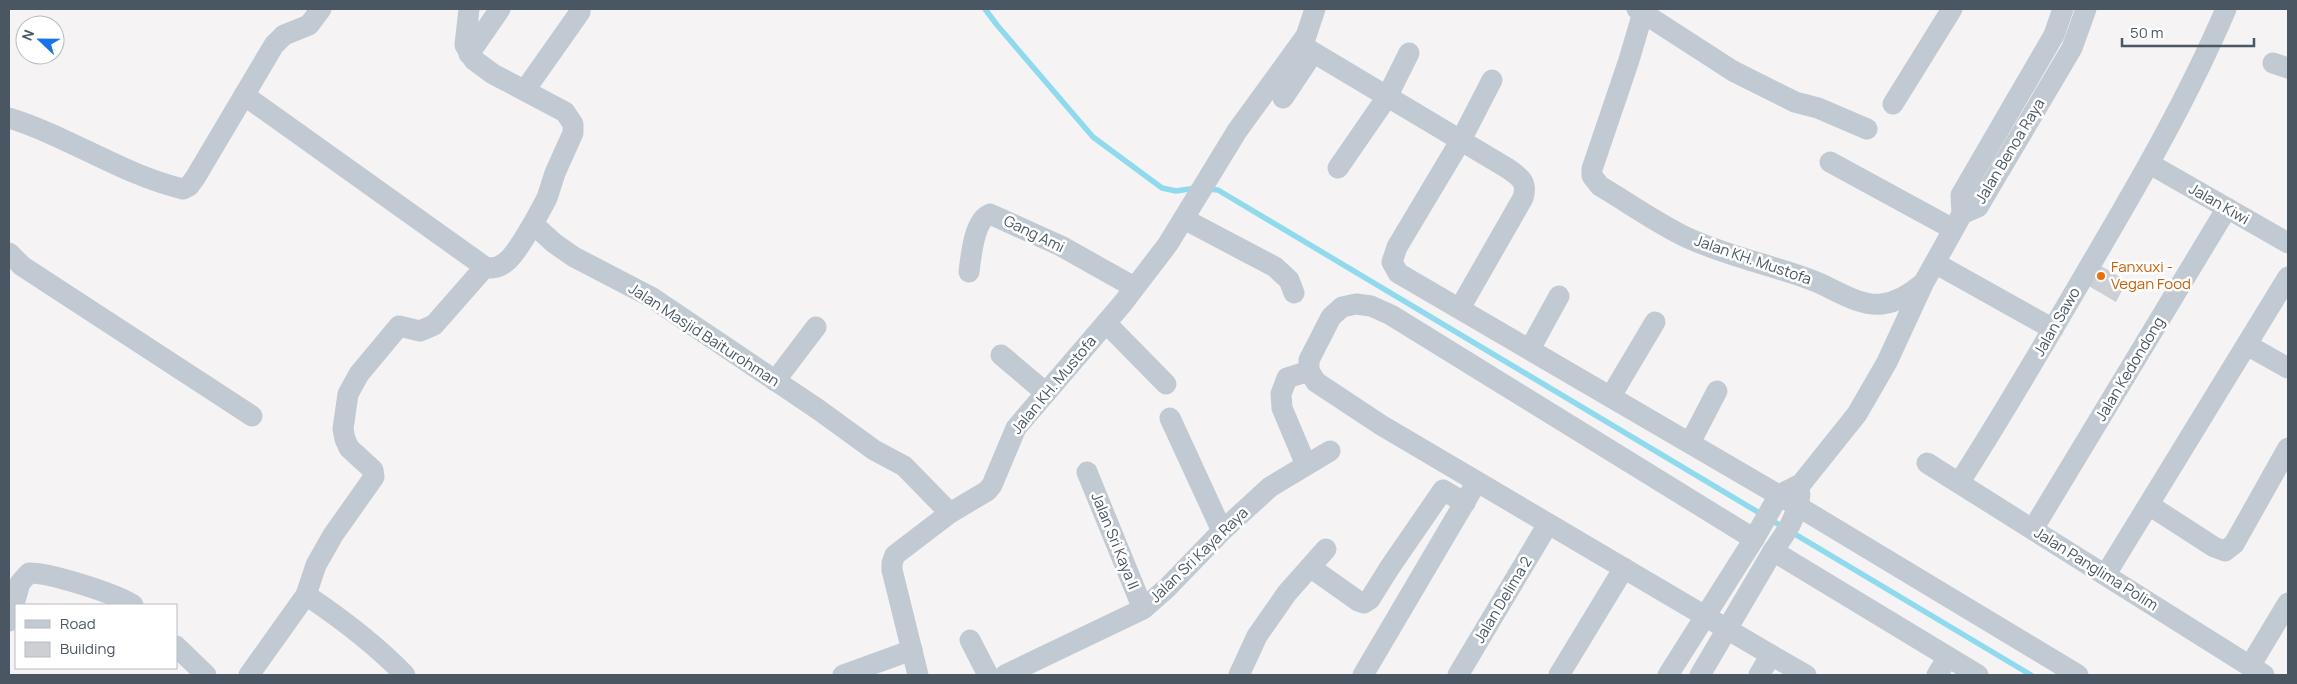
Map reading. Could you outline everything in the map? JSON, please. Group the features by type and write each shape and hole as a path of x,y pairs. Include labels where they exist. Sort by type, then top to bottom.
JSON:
{"street":[{"path":"9,118 34,126 121,166 183,189 189,186 195,178 279,38 309,25 321,9"},
{"path":"244,95 485,267 493,270 499,268 508,260 534,224 547,198 555,173 573,133 573,124 565,112 488,70 469,54 465,35 469,9"},
{"path":"469,54 500,9"},
{"path":"1283,98 1307,49 1315,9"},
{"path":"1893,104 1952,9"},
{"name":"Jalan Benoa Raya","path":"1957,221 1961,195 2054,36 2063,9"},
{"name":"Jalan Benoa Raya","path":"1957,221 1978,207 2072,48 2086,9"},
{"name":"Jalan Sawo","path":"1959,483 2053,329 2150,164 2181,107 2226,9"},
{"path":"1641,10 1698,50 1733,70 1795,102 1818,108 1867,129"},
{"name":"Jalan KH. Mustofa","path":"1641,10 1628,60 1592,168 1595,181 1600,186 1688,238 1742,259 1815,282 1861,301 1881,305 1902,299 1923,284"},
{"path":"525,90 580,12"},
{"path":"1307,49 1521,177 1526,189 1523,198 1460,308"},
{"name":"Jalan KH. Mustofa","path":"918,675 892,563 902,549 950,513 987,491 992,485 1016,428 1106,323 1168,244 1213,170 1270,84 1307,49"},
{"path":"1338,168 1387,97 1409,53"},
{"path":"1492,80 1461,140 1397,247 1392,262 1398,273 1611,396 1690,443 1776,499 2078,675"},
{"path":"1668,675 1733,573 1776,499 1801,484 1857,414 1887,362 1923,284 1957,221 1830,162"},
{"name":"Jalan Kiwi","path":"2150,164 2288,243"},
{"name":"Jalan Kedondong","path":"2033,529 2227,208"},
{"name":"Gang Ami","path":"969,272 974,239 979,225 986,215 990,214 1061,246 1134,287"},
{"path":"1184,218 1275,267 1289,280 1294,293"},
{"name":"Jalan Masjid Baiturohman","path":"534,224 554,243 574,257 651,298 819,410 874,450 904,466 950,513"},
{"path":"13,261 252,416"},
{"path":"1935,263 2053,329"},
{"path":"249,675 306,595 316,565 333,535 374,477 373,470 350,448 345,439 343,429 348,394 359,374 399,326 420,331 434,325 485,267"},
{"path":"2106,574 2288,277"},
{"path":"1530,349 1559,296"},
{"path":"1758,532 1399,320 1371,306 1356,304 1342,307 1331,317 1309,360 1309,371 1316,382 1380,425 1726,630 1806,675"},
{"path":"1611,396 1655,322"},
{"path":"1106,323 1166,384"},
{"path":"775,381 816,327"},
{"path":"2247,345 2288,368"},
{"path":"1001,355 1046,393"},
{"path":"1306,465 1282,408 1281,394 1288,378 1309,371"},
{"path":"1690,443 1717,390"},
{"path":"1170,418 1222,531"},
{"path":"2149,505 2214,547 2225,551 2234,544 2288,448"},
{"name":"Jalan Sri Kaya Raya","path":"1005,675 1143,609 1167,588 1222,531 1270,488 1330,451"},
{"name":"Jalan Panglima Polim","path":"1927,463 2106,574 2257,671"},
{"name":"Jalan Sri Kaya II","path":"1087,472 1143,609"},
{"path":"1363,675 1477,482"},
{"path":"1700,675 1797,510 1801,484"},
{"path":"1310,567 1358,602 1364,603 1370,599 1443,490 1465,503"},
{"name":"Jalan Delima 2","path":"1458,675 1548,524"},
{"path":"1778,545 1962,669"},
{"path":"1239,675 1257,636 1287,593 1326,548"},
{"path":"1559,675 1624,568"},
{"path":"9,621 20,583 29,572 44,574 116,595 131,604"},
{"path":"1733,573 1732,584 1743,591 1751,588"},
{"path":"306,595 342,619 382,652 404,675"},
{"path":"2257,671 2288,603"},
{"path":"970,640 988,675"},
{"path":"178,648 206,675"},
{"path":"842,675 912,650"},
{"path":"1760,675 1771,655"},
{"path":"1937,675 1962,669"}],"building":[{"path":"2099,265 2127,281 2116,302 2087,285"}],"waterway":[{"path":"985,9 1093,137 1162,188 1176,191 1196,188"},
{"path":"1207,189 1218,190 2031,675"}],"place":[{"name":"Fanxuxi - Vegan Food","path":"2101,276"}]}
